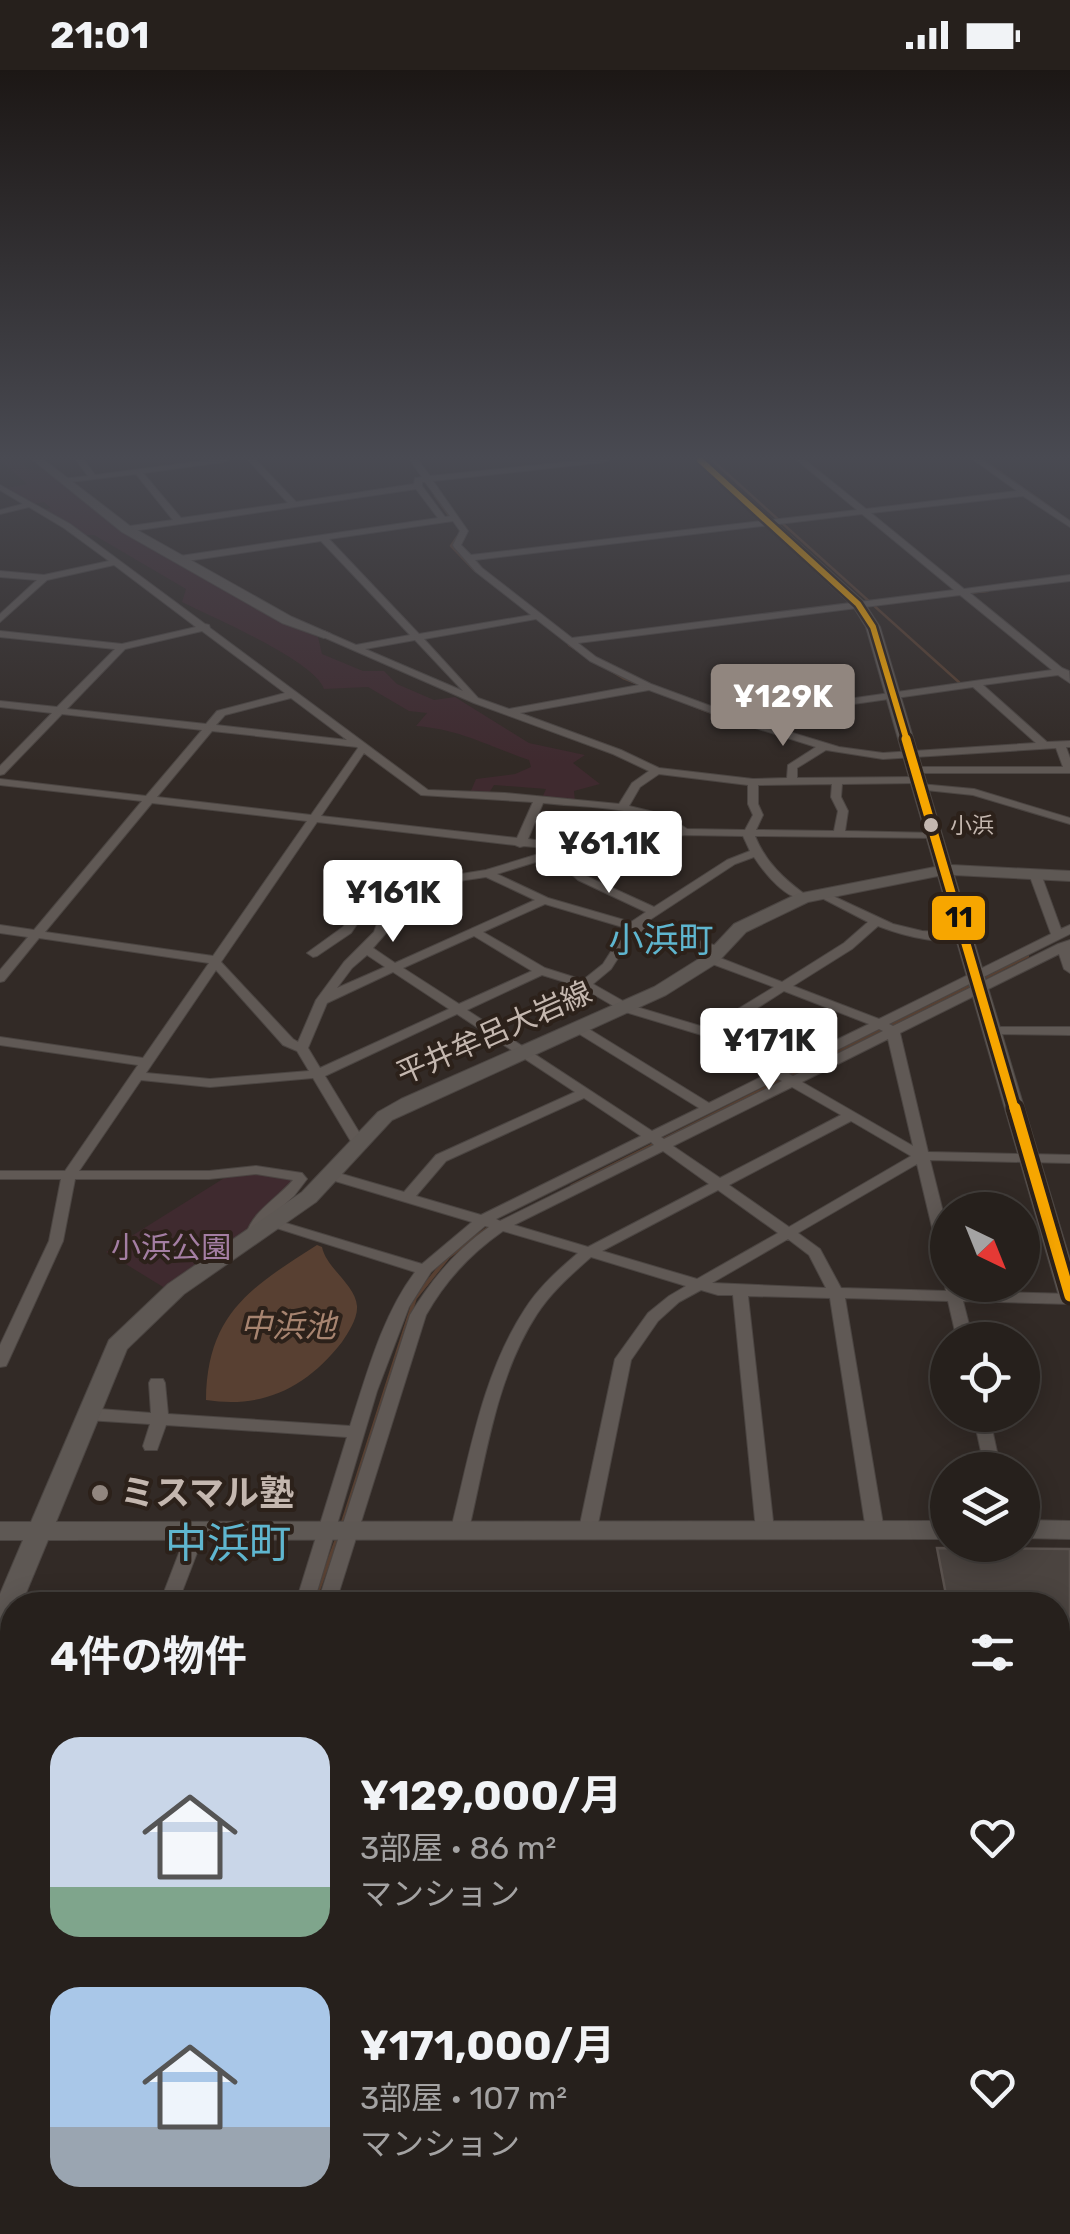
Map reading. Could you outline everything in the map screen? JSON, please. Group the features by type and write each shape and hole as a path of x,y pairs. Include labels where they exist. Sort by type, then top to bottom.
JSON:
{"main road":[{"path":"184,561 288,620 324,634"},
{"path":"820,561 866,603 1070,1297"},
{"name":"平井牟呂大岩線","path":"14,1592 110,1358 128,1333 176,1289 309,1197 386,1116 408,1102 626,1008 691,974 740,928 811,896 945,870 1070,876"},
{"path":"1040,1529 1070,1530"},
{"path":"0,1531 930,1530"}],"street":[{"path":"345,561 477,701"},
{"path":"471,561 535,617 599,663 644,688 826,745 883,756 916,773 1070,821"},
{"path":"924,561 1065,671 1070,680"},
{"path":"0,574 44,578 116,562 425,793 622,808 655,814 685,832"},
{"path":"0,618 44,578"},
{"path":"570,642 1070,578"},
{"path":"355,647 535,617"},
{"path":"0,634 122,647 206,627"},
{"path":"324,634 477,701 658,771 754,782 838,783 916,773 1043,744 1064,744 1070,770 916,773"},
{"path":"0,772 122,647"},
{"path":"734,718 1065,671"},
{"path":"976,684 1043,744"},
{"path":"510,712 644,688"},
{"path":"0,978 222,713 293,694"},
{"path":"0,704 360,746"},
{"path":"792,780 792,767 826,745"},
{"path":"0,1362 56,1241 70,1175 360,746"},
{"path":"622,808 636,784 658,771"},
{"path":"0,782 520,844 578,846 685,832 934,836"},
{"path":"754,782 753,804 758,815 748,834 767,870 811,896 875,924 918,937 964,938"},
{"path":"838,783 836,797 844,812 839,835"},
{"path":"520,844 539,801"},
{"path":"302,1048 322,1000 342,972 380,933 388,908 415,884 487,872 578,846"},
{"path":"585,984 607,966 634,925 731,862 755,853"},
{"path":"555,854 582,878 654,911"},
{"path":"487,872 544,900 634,925 714,954 784,988 887,1028"},
{"path":"1035,874 1065,939 1070,969"},
{"path":"322,1000 544,900"},
{"path":"313,953 342,935 366,904 388,908"},
{"path":"709,1033 848,946 875,924"},
{"path":"0,929 214,960 288,1042 302,1048 358,1142"},
{"path":"476,932 542,970 585,984 626,1008 709,1033 921,1156 1070,1159"},
{"path":"329,1592 354,1432 399,1311 425,1270 483,1220 658,1141 1065,939"},
{"path":"366,949 658,1141 790,1231 814,1252 838,1294 876,1530"},
{"path":"135,1076 210,1083 318,1074 542,970"},
{"path":"887,1028 930,1192"},
{"path":"580,1029 709,1108"},
{"path":"992,1031 1070,1031"},
{"path":"0,1041 145,1062"},
{"path":"310,1592 341,1530 418,1315 456,1260 500,1226 658,1141 709,1108 786,1078"},
{"path":"408,1198 441,1158 585,1093"},
{"path":"460,1529 512,1336 538,1296 586,1254 850,1116"},
{"path":"588,1528 623,1359 653,1317 694,1286 921,1156"},
{"path":"0,1175 209,1175 256,1170 298,1176 296,1187 256,1224 253,1234"},
{"path":"330,1176 694,1286 740,1294 930,1292"},
{"path":"272,1222 425,1270"},
{"path":"740,1294 764,1530"},
{"path":"1040,1295 1070,1297"},
{"path":"151,1446 160,1419 157,1383"},
{"path":"87,1414 354,1432"},
{"path":"173,1592 196,1532"}],"green space":[{"path":"138,561 175,561 278,621 318,637 322,654 363,671 384,671 397,684 434,700 455,697 529,743 585,755 573,763 600,784 574,791 575,802 542,798 546,789 494,785 489,793 470,793 476,779 515,774 531,767 529,760 460,734 416,726 427,713 409,711 368,687 324,689 317,678 284,653 182,602 186,589"},
{"name":"小浜公園","path":"256,1172 295,1178 248,1231 168,1290 106,1252 229,1175"}],"water":[{"name":"中浜池","path":"317,1245 355,1298 356,1315 342,1342 314,1371 283,1391 247,1401 206,1400 208,1370 224,1324 253,1290"}],"building":[{"path":"1040,1549 1070,1549 1070,1592 945,1592 940,1562 1040,1562"}],"waterway":[{"path":"465,561 475,571"},
{"path":"824,561 961,684"},
{"path":"968,593 988,591"},
{"path":"569,645 623,678 722,717"},
{"path":"982,979 1027,956"},
{"path":"790,1076 974,984"},
{"path":"572,1186 782,1080"},
{"path":"342,1525 415,1298 448,1257 487,1229"},
{"path":"317,1592 337,1539"}],"transit line":[{"name":"11","path":"811,561 858,604 873,627 1070,1296"}],"place":[{"name":"小浜","path":"931,825"},
{"name":"ミスマル塾","path":"100,1493"}],"district":[{"name":"小浜町","path":"661,940"},
{"name":"中浜町","path":"228,1544"}]}
